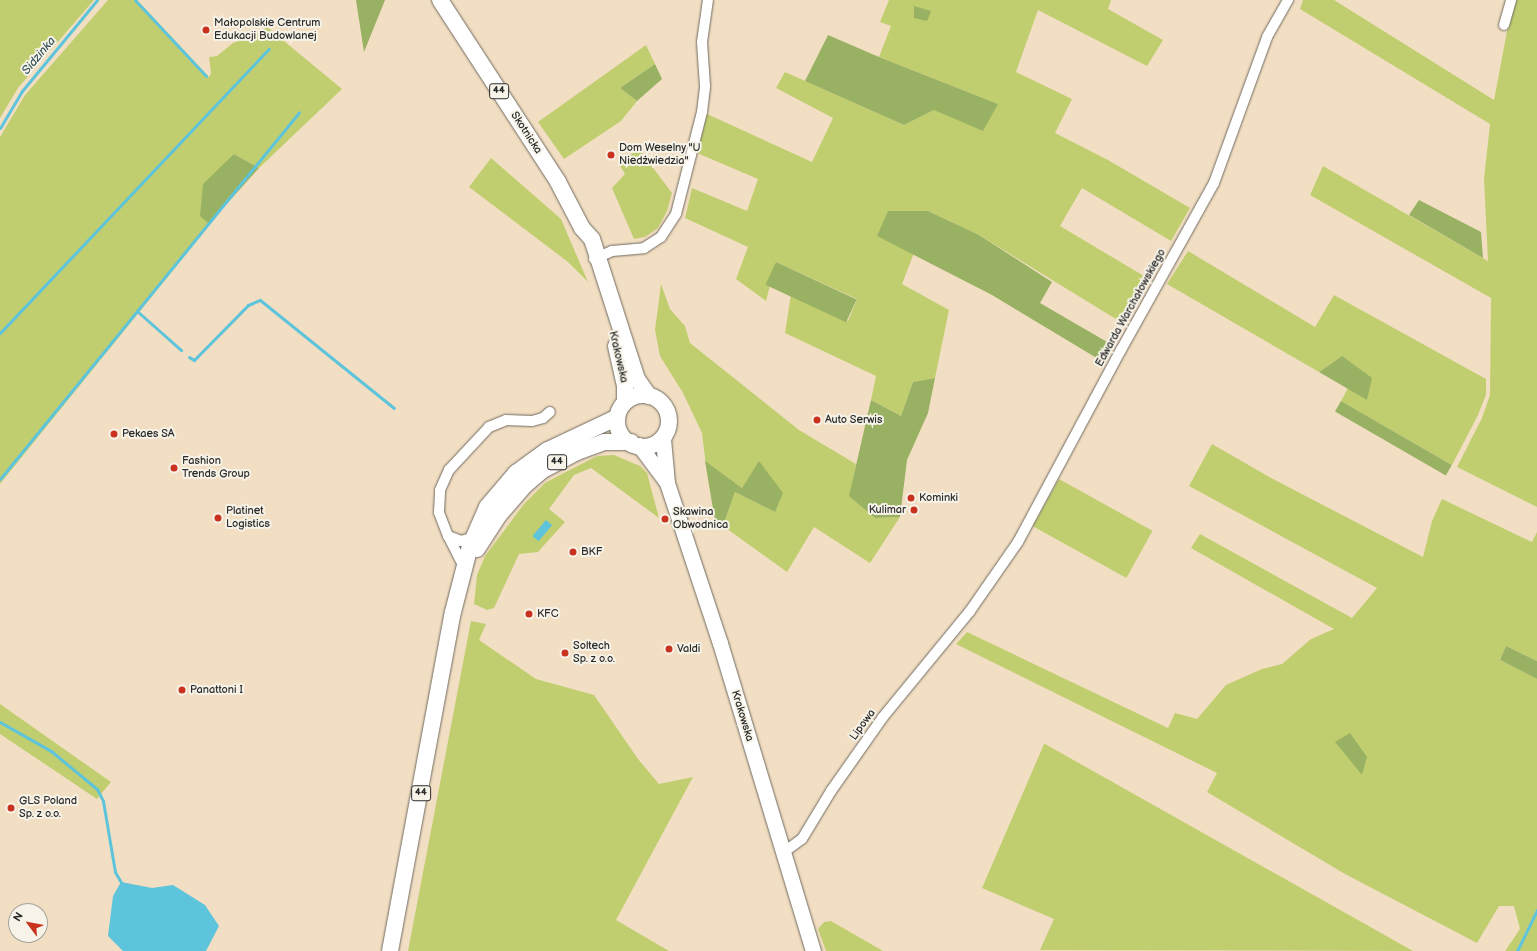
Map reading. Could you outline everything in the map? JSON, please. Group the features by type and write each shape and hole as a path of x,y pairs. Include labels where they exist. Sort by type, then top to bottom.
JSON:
{"main road":[{"name":"Skotnicka","path":"440,0 558,182 582,228 584,244 595,259 614,319"},
{"name":"Krakowska","path":"614,319 637,379 649,396"},
{"name":"Krakowska","path":"614,319 625,386 625,401"},
{"path":"635,444 618,430 616,418 625,401 649,396"},
{"name":"44","path":"464,572 499,514 525,485 543,470 577,452 604,442 652,446 663,439 669,430 669,415 662,403 649,396"},
{"name":"44","path":"390,951 453,612 474,537 487,507 516,474 548,450 616,418"},
{"name":"Krakowska","path":"663,439 667,483 694,560 813,951"},
{"name":"Krakowska","path":"635,444 667,483"}],"street":[{"path":"595,259 612,251 644,248 661,237 676,214 702,112 705,86 702,42 708,0"},
{"name":"Edwarda Warchałowskiego","path":"968,614 1008,559 1027,526 1120,350 1214,183 1267,37 1288,0"},
{"path":"1504,25 1511,0"},
{"path":"464,572 448,536 440,512 440,490 449,470 489,427 506,420 532,421 543,418 550,412"},
{"path":"448,536 461,541 474,537"},
{"name":"Lipowa","path":"784,852 802,839 831,791 883,717 968,614"}],"green space":[{"path":"0,0 94,0 18,88 0,118"},
{"path":"108,0 137,0 209,77 211,73 209,57 217,56 233,43 253,36 267,27 342,89 259,168 234,154 201,216 209,224 200,237 0,484 0,137 25,95"},
{"path":"356,0 385,0 364,52"},
{"path":"889,0 1111,0 1108,9 1163,40 1147,66 1038,10 1016,72 1072,99 1055,133 1108,160 1190,208 1171,241 1082,188 1060,226 1149,279 1124,324 979,235 928,211 877,236 914,253 902,284 949,310 935,378 913,382 901,416 871,400 876,376 785,333 791,294 848,321 857,299 776,262 766,301 736,279 748,247 685,218 692,188 747,211 758,179 697,153 707,114 812,162 833,118 776,88 785,72 904,125 934,110 998,104 879,57 891,26 880,22"},
{"path":"1303,0 1334,0 1494,100 1513,0 1537,0 1537,507 1457,467 1482,418 1490,395 1491,298 1310,195 1323,166 1488,261 1484,179 1490,124 1300,9"},
{"path":"914,6 931,11 927,21 914,18"},
{"path":"828,35 879,57 998,104 983,131 934,110 904,125 805,81"},
{"path":"646,45 655,64 620,88 637,101 621,121 564,159 538,122"},
{"path":"655,64 662,79 637,101 620,88"},
{"path":"639,149 672,193 667,211 658,228 645,237 634,239 612,188 625,174 618,163"},
{"path":"234,154 259,168 209,224 200,216 203,184"},
{"path":"491,158 561,219 588,282 568,262 469,187"},
{"path":"1419,200 1481,232 1483,258 1409,215"},
{"path":"888,211 928,211 979,235 1052,282 1040,303 1114,346 1105,363 992,295 877,236"},
{"path":"1188,251 1315,327 1334,295 1486,379 1486,395 1478,415 1452,465 1341,401 1348,388 1367,399 1342,356 1319,372 1167,284"},
{"path":"776,262 857,300 846,322 765,285"},
{"path":"661,284 670,309 685,326 690,343 799,430 856,464 850,496 875,518 900,517 870,563 814,527 787,572 723,526 735,492 775,512 759,462 742,488 706,462 702,433 683,393 660,356 655,330"},
{"path":"1342,356 1372,378 1367,400 1319,372"},
{"path":"935,378 928,413 907,460 900,517 875,518 849,496 871,400 901,416 913,382"},
{"path":"1341,401 1452,465 1446,475 1335,411"},
{"path":"1212,444 1273,479 1423,557 1432,521 1442,499 1532,542 1537,532 1537,661 1506,646 1500,660 1537,679 1537,951 1505,951 1520,929 1514,906 1499,906 1477,943 1345,874 1207,792 1217,773 956,644 967,632 1168,728 1175,713 1197,719 1226,685 1262,669 1282,664 1311,639 1334,629 1191,548 1200,534 1352,618 1377,588 1189,486"},
{"path":"614,455 640,466 647,473 659,518 591,468 574,475 549,509 565,522 538,552 519,554 494,608 487,610 474,604 477,575 485,556 524,504 545,483 597,456"},
{"path":"705,461 742,488 759,461 783,493 775,512 735,492 723,526 715,521"},
{"path":"1059,479 1153,531 1126,578 1033,526"},
{"path":"471,621 486,624 479,640 536,679 594,695 638,759 659,784 693,777 616,920 669,951 408,951"},
{"path":"1506,646 1537,661 1537,679 1500,660"},
{"path":"0,704 111,782 97,799 0,734"},
{"path":"1350,733 1367,757 1362,775 1335,742"},
{"path":"1044,744 1413,951 1040,950 1054,919 982,888"},
{"path":"831,921 883,951 826,951 818,929 824,922"}],"water":[{"path":"546,520 552,525 539,541 533,536"},
{"path":"121,882 152,888 173,885 205,905 219,926 206,951 123,951 108,936 113,896"}],"waterway":[{"name":"Sidzinka","path":"0,128 22,91 97,0"},
{"path":"135,0 206,76"},
{"path":"0,333 269,49"},
{"path":"0,479 299,112"},
{"path":"189,357 194,360 248,305 260,300 394,408"},
{"path":"137,311 181,350"},
{"path":"0,722 51,751 97,789 103,801 115,872 122,884"},
{"path":"1517,951 1537,910"}],"place":[{"name":"Małopolskie Centrum Edukacji Budowlanej","path":"206,30"},
{"name":"Dom Weselny \"U Niedźwiedzia\"","path":"611,155"},
{"name":"Auto Serwis","path":"817,420"},
{"name":"Pekaes SA","path":"114,434"},
{"name":"Fashion Trends Group","path":"174,468"},
{"name":"Kominki","path":"911,498"},
{"name":"Kulimar","path":"914,510"},
{"name":"Platinet Logistics","path":"218,518"},
{"name":"Skawina Obwodnica","path":"665,519"},
{"name":"BKF","path":"573,552"},
{"name":"KFC","path":"529,614"},
{"name":"Valdi","path":"669,649"},
{"name":"Soltech Sp. z o.o.","path":"565,653"},
{"name":"Panattoni I","path":"182,690"},
{"name":"GLS Poland Sp. z o.o.","path":"11,808"}]}
